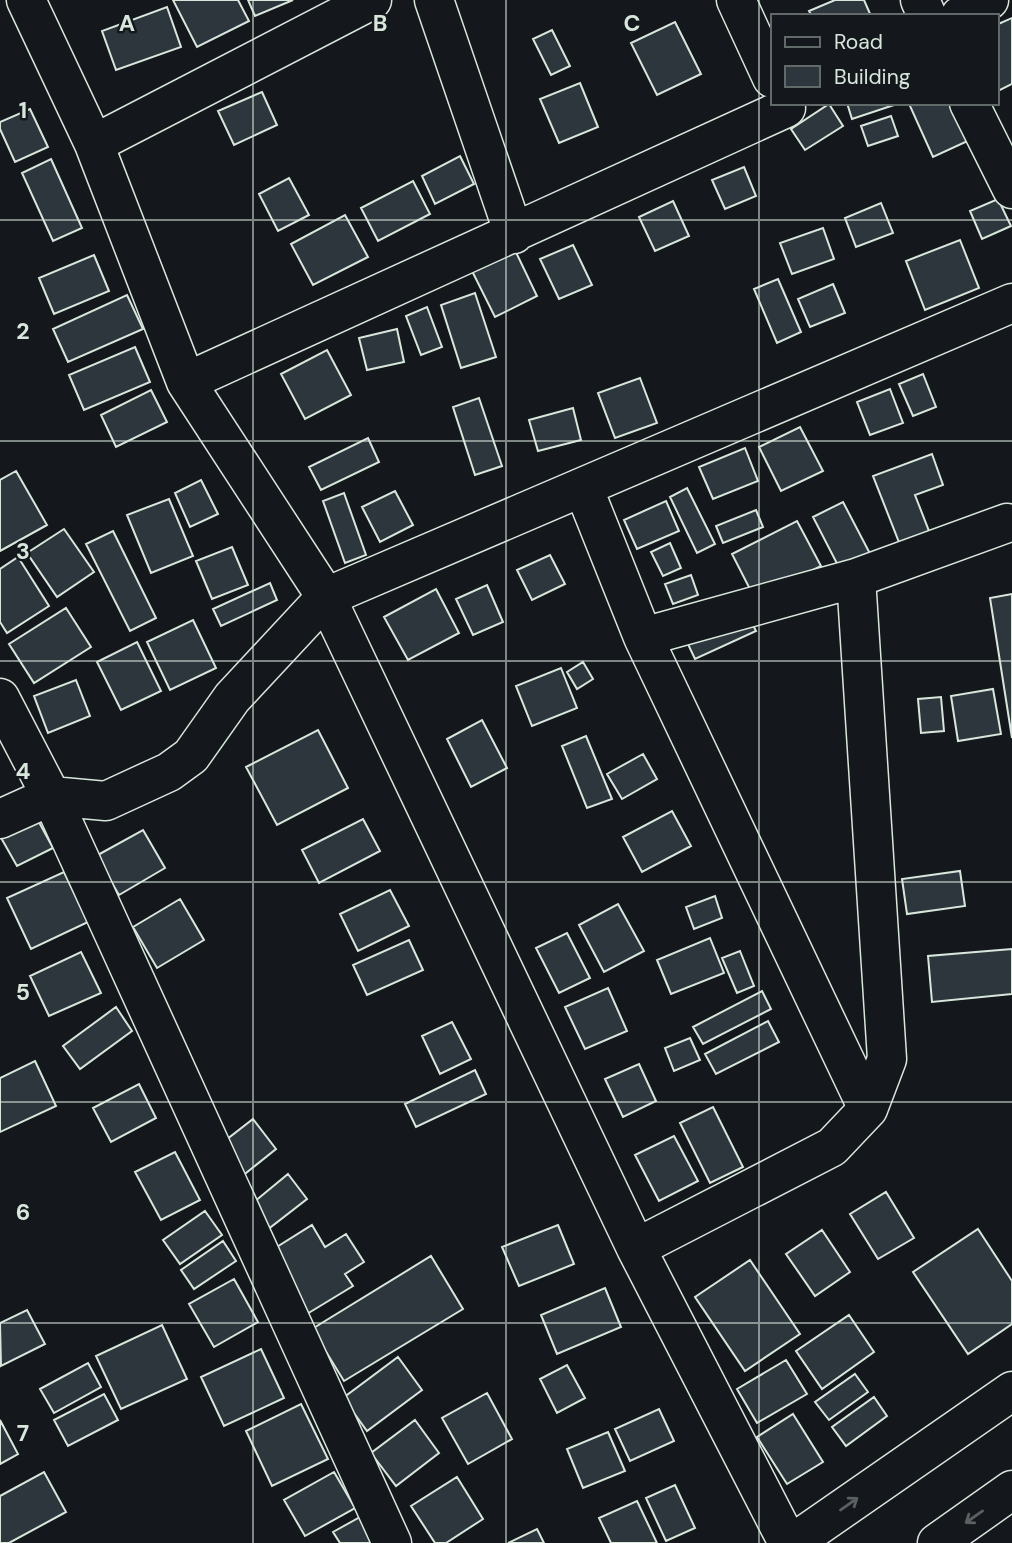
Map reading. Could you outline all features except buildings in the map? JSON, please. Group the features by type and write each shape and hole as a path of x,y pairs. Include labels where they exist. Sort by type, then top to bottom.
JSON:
{"street":[{"path":"26,0 94,145 186,382 326,597 636,1248 790,1543 1012,1391"},
{"path":"94,145 372,0"},
{"path":"434,0 514,234"},
{"path":"736,0 771,76"},
{"path":"964,14 989,0"},
{"path":"186,382 514,234 786,108 785,105"},
{"path":"970,105 1012,189"},
{"path":"0,819 51,796 106,801 169,772 191,756 232,698 326,597 1012,303"},
{"path":"583,487 643,637 869,1110"},
{"path":"643,637 856,578 1007,523"},
{"path":"636,1248 832,1147 869,1110 887,1059 856,578"},
{"path":"0,698 51,796 393,1543"},
{"path":"937,1543 1012,1490"}]}
